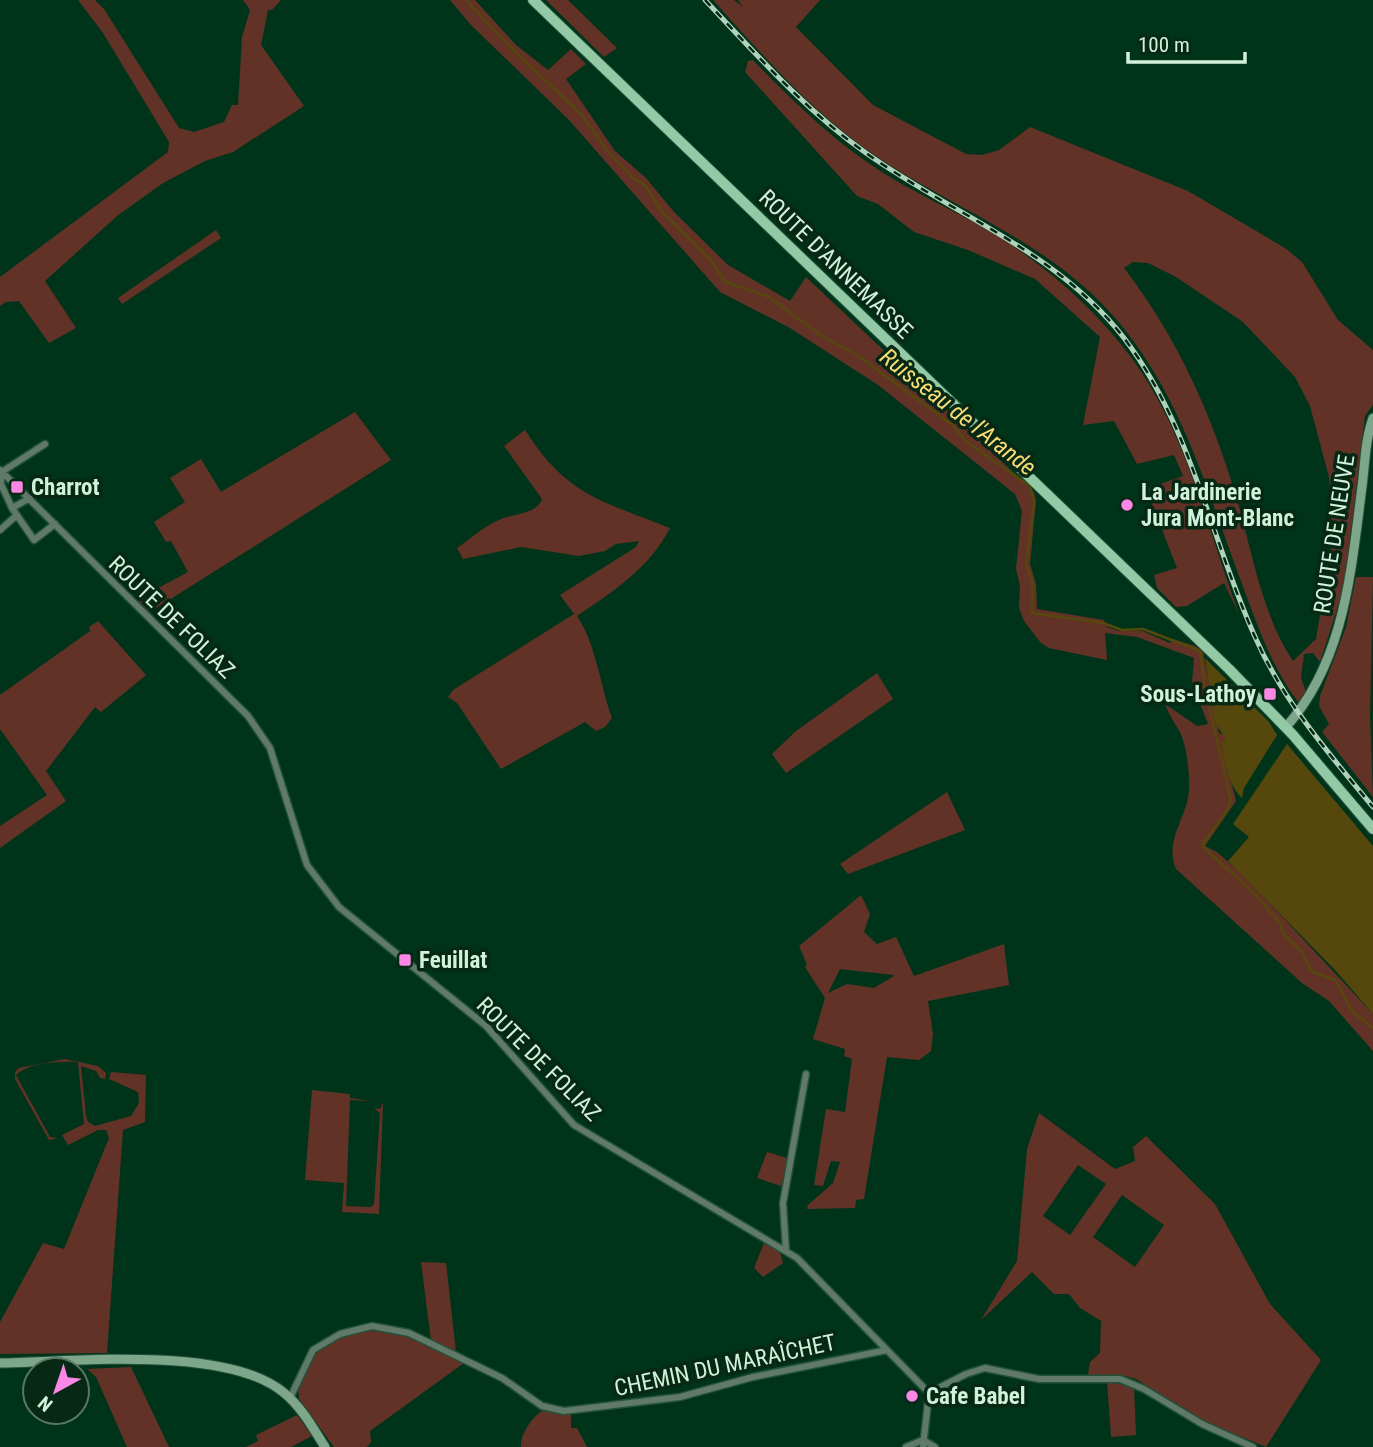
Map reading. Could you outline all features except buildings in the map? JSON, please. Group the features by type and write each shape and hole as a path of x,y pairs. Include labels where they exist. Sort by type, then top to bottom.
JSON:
{"main road":[{"name":"ROUTE D'ANNEMASSE","path":"533,0 1286,727 1373,829"}],"street":[{"name":"ROUTE DE NEUVE","path":"1286,727 1316,684 1341,622 1373,418"},
{"path":"45,443 0,472 1,484 12,509 34,540 55,524"},
{"name":"ROUTE DE FOLIAZ","path":"0,472 30,498 97,570 239,706 259,732 275,762 303,856 324,890 339,907 485,1026 574,1125 786,1251 820,1279 929,1394"},
{"path":"0,530 12,509 30,498"},
{"path":"1,507 12,509"},
{"path":"786,1251 783,1203 806,1074"},
{"name":"CHEMIN DU MARAÎCHET","path":"290,1398 313,1350 340,1334 372,1326 391,1327 434,1344 502,1378 542,1406 564,1411 680,1397 748,1378 887,1350"},
{"path":"0,1363 198,1362 255,1375 290,1398 325,1447"},
{"path":"923,1444 929,1394 966,1374 992,1368 1039,1379 1128,1381 1202,1424 1253,1447"},
{"path":"906,1447 923,1444 935,1447"}],"shaded area":[{"path":"78,0 95,0 104,9 179,128 194,132 224,122 232,105 238,105 242,37 250,10 243,0 281,0 272,10 268,10 261,45 304,106 233,152 205,161 163,183 117,216 45,281 76,328 49,343 19,301 6,302 0,306 0,277 168,152 169,142 103,33"},
{"path":"450,0 475,0 516,45 548,70 571,49 586,64 566,79 615,151 646,178 674,212 728,265 790,301 806,277 1034,492 1036,500 1030,564 1036,584 1037,609 1104,620 1107,627 1119,631 1142,631 1170,643 1173,639 1195,646 1203,652 1219,733 1225,735 1226,739 1221,742 1236,801 1205,846 1217,852 1245,877 1373,1014 1373,1051 1329,1001 1302,983 1176,869 1173,858 1174,839 1187,801 1189,777 1182,738 1165,704 1197,726 1208,724 1192,683 1194,658 1137,637 1105,633 1107,660 1049,648 1041,643 1024,621 1019,608 1020,586 1016,569 1022,511 1015,494 878,385 790,328 720,292 569,120 471,25"},
{"path":"546,0 568,0 617,48 604,57"},
{"path":"713,0 734,0 743,7 738,0 820,0 796,27 873,105 966,154 982,155 999,150 1030,127 1188,191 1285,248 1302,262 1338,320 1373,350 1373,405 1365,416 1344,588 1320,662 1313,653 1304,654 1301,678 1306,692 1299,703 1289,690 1266,646 1176,412 1139,349 1116,319 1063,269 877,157 854,140 790,83","holes":["1133,262 1148,263 1176,277 1243,322 1295,377 1310,406 1329,477 1332,544 1316,639 1293,661 1265,602 1236,496 1204,406 1160,321 1124,268"]},
{"path":"753,60 807,114 851,151 883,173 985,228 1019,250 1071,291 1102,322 1130,356 1166,415 1194,480 1239,614 1224,583 1187,606 1176,607 1157,588 1154,575 1177,568 1146,489 1183,476 1174,455 1137,464 1114,421 1083,425 1100,337 1035,279 968,250 914,232 878,204 857,196 745,72 748,61"},
{"path":"216,230 221,238 122,304 118,298"},
{"path":"355,412 391,460 150,612 136,600 188,572 171,541 166,542 154,522 185,502 170,478 201,459 221,492"},
{"path":"525,430 540,452 571,483 605,503 670,528 641,568 577,616 589,639 612,718 605,727 596,731 585,722 501,769 457,703 448,697 453,690 574,614 560,595 636,547 639,541 616,544 605,551 579,556 521,547 463,559 457,548 493,523 535,508 542,499 504,446"},
{"path":"1356,577 1373,577 1370,716 1373,797 1322,732 1329,724 1319,706 1320,696 1346,627"},
{"path":"98,621 146,675 101,712 95,707 46,771 66,801 0,848 0,826 47,795 0,729 0,695 90,631 89,627"},
{"path":"1205,658 1269,722 1277,735 1244,788 1242,798 1227,772 1221,742 1226,739 1215,723"},
{"path":"877,673 893,699 786,773 772,754 796,731"},
{"path":"1287,744 1373,846 1373,1014 1336,971 1228,861 1249,837 1233,824"},
{"path":"947,792 965,830 848,874 840,864"},
{"path":"861,895 870,914 864,932 877,944 896,937 914,976 1004,944 1009,985 928,1001 933,1034 931,1051 919,1060 887,1057 864,1199 856,1200 855,1208 807,1209 808,1205 833,1183 840,1162 831,1161 823,1186 814,1185 826,1109 845,1112 852,1059 844,1056 845,1049 813,1039 825,998 805,967 807,965 799,946","holes":["840,969 893,975 874,988 847,984 828,993"]},
{"path":"65,1059 98,1066 106,1073 105,1079 100,1078 96,1071 81,1066 86,1115 88,1122 95,1126 131,1116 139,1103 138,1092 109,1079 111,1072 146,1075 145,1122 123,1130 107,1353 0,1354 0,1322 43,1243 64,1249 109,1138 106,1130 98,1130 68,1145 62,1135 84,1124 78,1062 37,1065 16,1075 50,1137 58,1138 49,1140 15,1079 15,1072 19,1068"},
{"path":"312,1090 350,1094 350,1098 372,1101 350,1100 346,1206 371,1207 374,1204 380,1113 374,1108 380,1109 383,1102 379,1214 342,1212 344,1183 305,1180"},
{"path":"1039,1113 1115,1169 1135,1161 1133,1147 1146,1136 1215,1204 1270,1304 1321,1360 1266,1447 1205,1422 1136,1379 1122,1375 1088,1375 1090,1362 1100,1353 1101,1321 1080,1308 1069,1294 1054,1294 1032,1272 981,1320 1017,1261 1027,1149","holes":["1078,1165 1106,1184 1070,1235 1043,1216","1122,1195 1164,1225 1135,1267 1093,1237"]},
{"path":"767,1152 790,1159 784,1187 757,1178"},
{"path":"764,1243 780,1252 783,1263 763,1277 754,1268"},
{"path":"421,1262 446,1263 456,1352 431,1341"},
{"path":"373,1328 404,1334 464,1363 370,1431 371,1442 367,1447 334,1447 299,1399 298,1385 317,1350 344,1335"},
{"path":"131,1367 169,1447 127,1447 91,1369"},
{"path":"1107,1381 1134,1387 1136,1435 1111,1437"},
{"path":"542,1411 571,1413 571,1428 577,1428 587,1447 521,1447 527,1427"},
{"path":"297,1415 312,1436 291,1447 246,1447 258,1441 256,1435"}],"waterway":[{"name":"Ruisseau de l'Arande","path":"466,0 511,48 581,114 606,149 632,177 646,186 662,212 711,260 725,282 769,297 822,336 860,357 952,425 967,442 1030,486 1034,504 1026,564 1032,581 1032,613 1103,623 1122,630 1143,629 1200,651 1205,689 1231,800 1203,847 1254,893 1280,923 1283,933 1301,951 1311,971 1335,980 1353,1012 1373,1028"}],"railway":[{"path":"705,0 822,119 899,175 1035,257 1097,307 1124,338 1147,372 1184,446 1240,601 1267,662 1308,727 1373,807"}],"place":[{"name":"Charrot","path":"17,487"},
{"name":"La Jardinerie Jura Mont-Blanc","path":"1127,505"},
{"name":"Sous-Lathoy","path":"1270,694"},
{"name":"Feuillat","path":"405,960"},
{"name":"Cafe Babel","path":"912,1396"}]}
